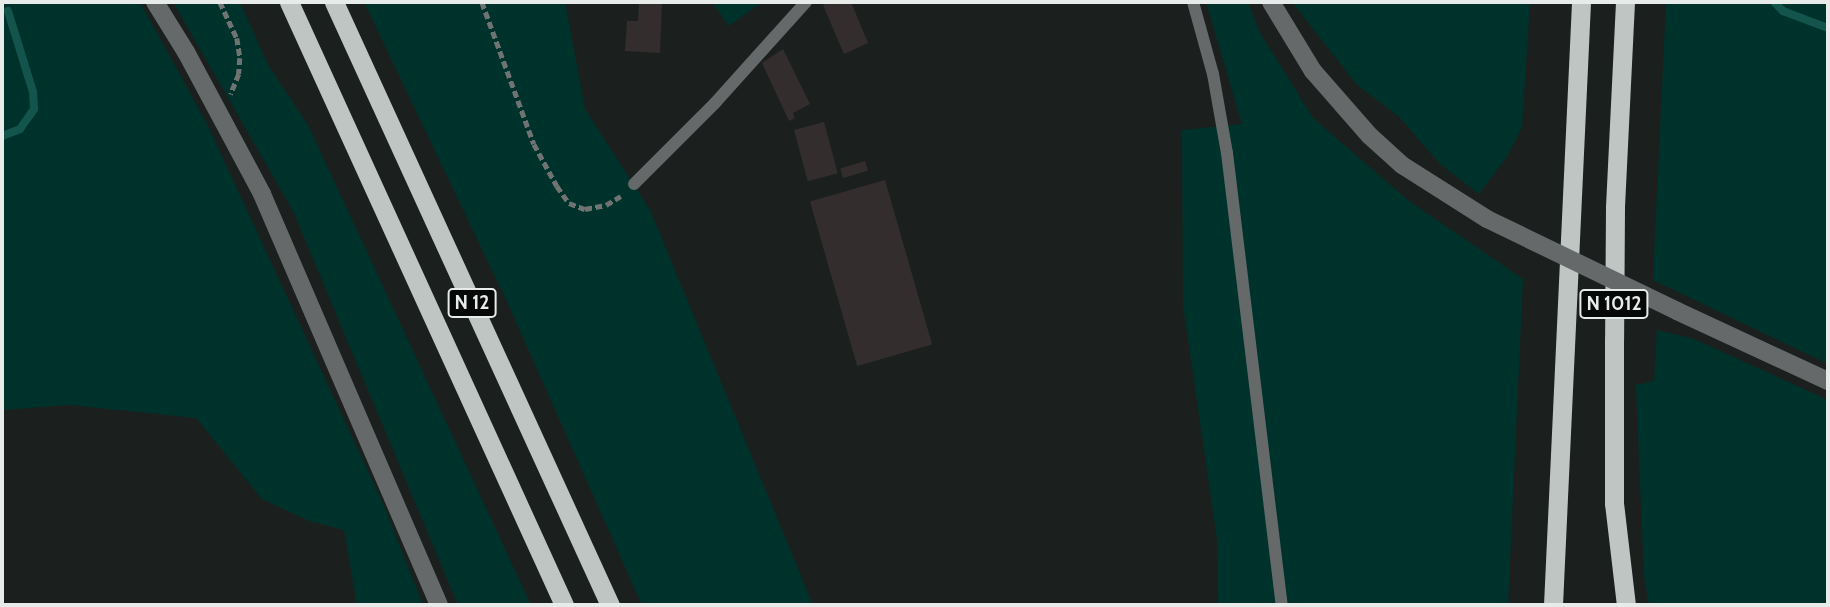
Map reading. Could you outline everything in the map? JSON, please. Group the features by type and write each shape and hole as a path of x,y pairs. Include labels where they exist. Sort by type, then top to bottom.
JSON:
{"highway":[{"name":"N 12","path":"289,2 564,605"},
{"name":"N 12","path":"334,2 610,605"},
{"name":"N 1012","path":"1553,605 1581,2"},
{"name":"N 1012","path":"1625,2 1615,208 1614,503 1626,605"}],"street":[{"path":"155,2 218,112 304,286 439,605"},
{"path":"1271,2 1289,37 1313,71 1370,136 1402,165 1487,219 1828,382"}],"lane":[{"path":"634,184 715,103 806,2"},
{"path":"1193,2 1213,74 1227,153 1282,605"}],"path":[{"path":"218,112 231,94 239,74 240,58 237,38 220,2"},
{"path":"482,2 534,144 569,203 585,209 606,205 634,184"}],"green space":[{"path":"2,2 140,2 207,124 384,506 423,605 357,605 344,530 309,521 262,499 196,418 69,405 2,410"},
{"path":"173,2 240,2 268,65 308,125 531,605 458,605 293,211"},
{"path":"364,2 565,2 585,109 650,210 813,605 642,605 509,306"},
{"path":"712,2 762,2 729,26"},
{"path":"1206,2 1248,2 1259,31 1313,118 1409,201 1523,279 1508,605 1218,605 1217,539 1183,305 1182,130 1242,124"},
{"path":"1292,2 1530,2 1522,127 1508,155 1479,194 1440,164 1399,117 1357,85"},
{"path":"1666,2 1828,2 1828,364 1653,280"},
{"path":"1657,330 1694,339 1828,400 1828,605 1649,605 1644,576 1636,385 1654,381"}],"building":[{"path":"639,2 662,2 660,53 625,51 627,21 638,21"},
{"path":"829,2 851,2 868,43 844,54 823,5"},
{"path":"783,49 810,104 793,113 795,118 789,121 762,63"},
{"path":"824,122 838,173 808,181 794,130"},
{"path":"865,161 868,171 843,178 840,169"},
{"path":"885,180 932,344 857,366 810,201"}],"waterway":[{"path":"1774,2 1783,11 1828,28"},
{"path":"2,136 20,129 34,109 33,92 8,11"}]}
